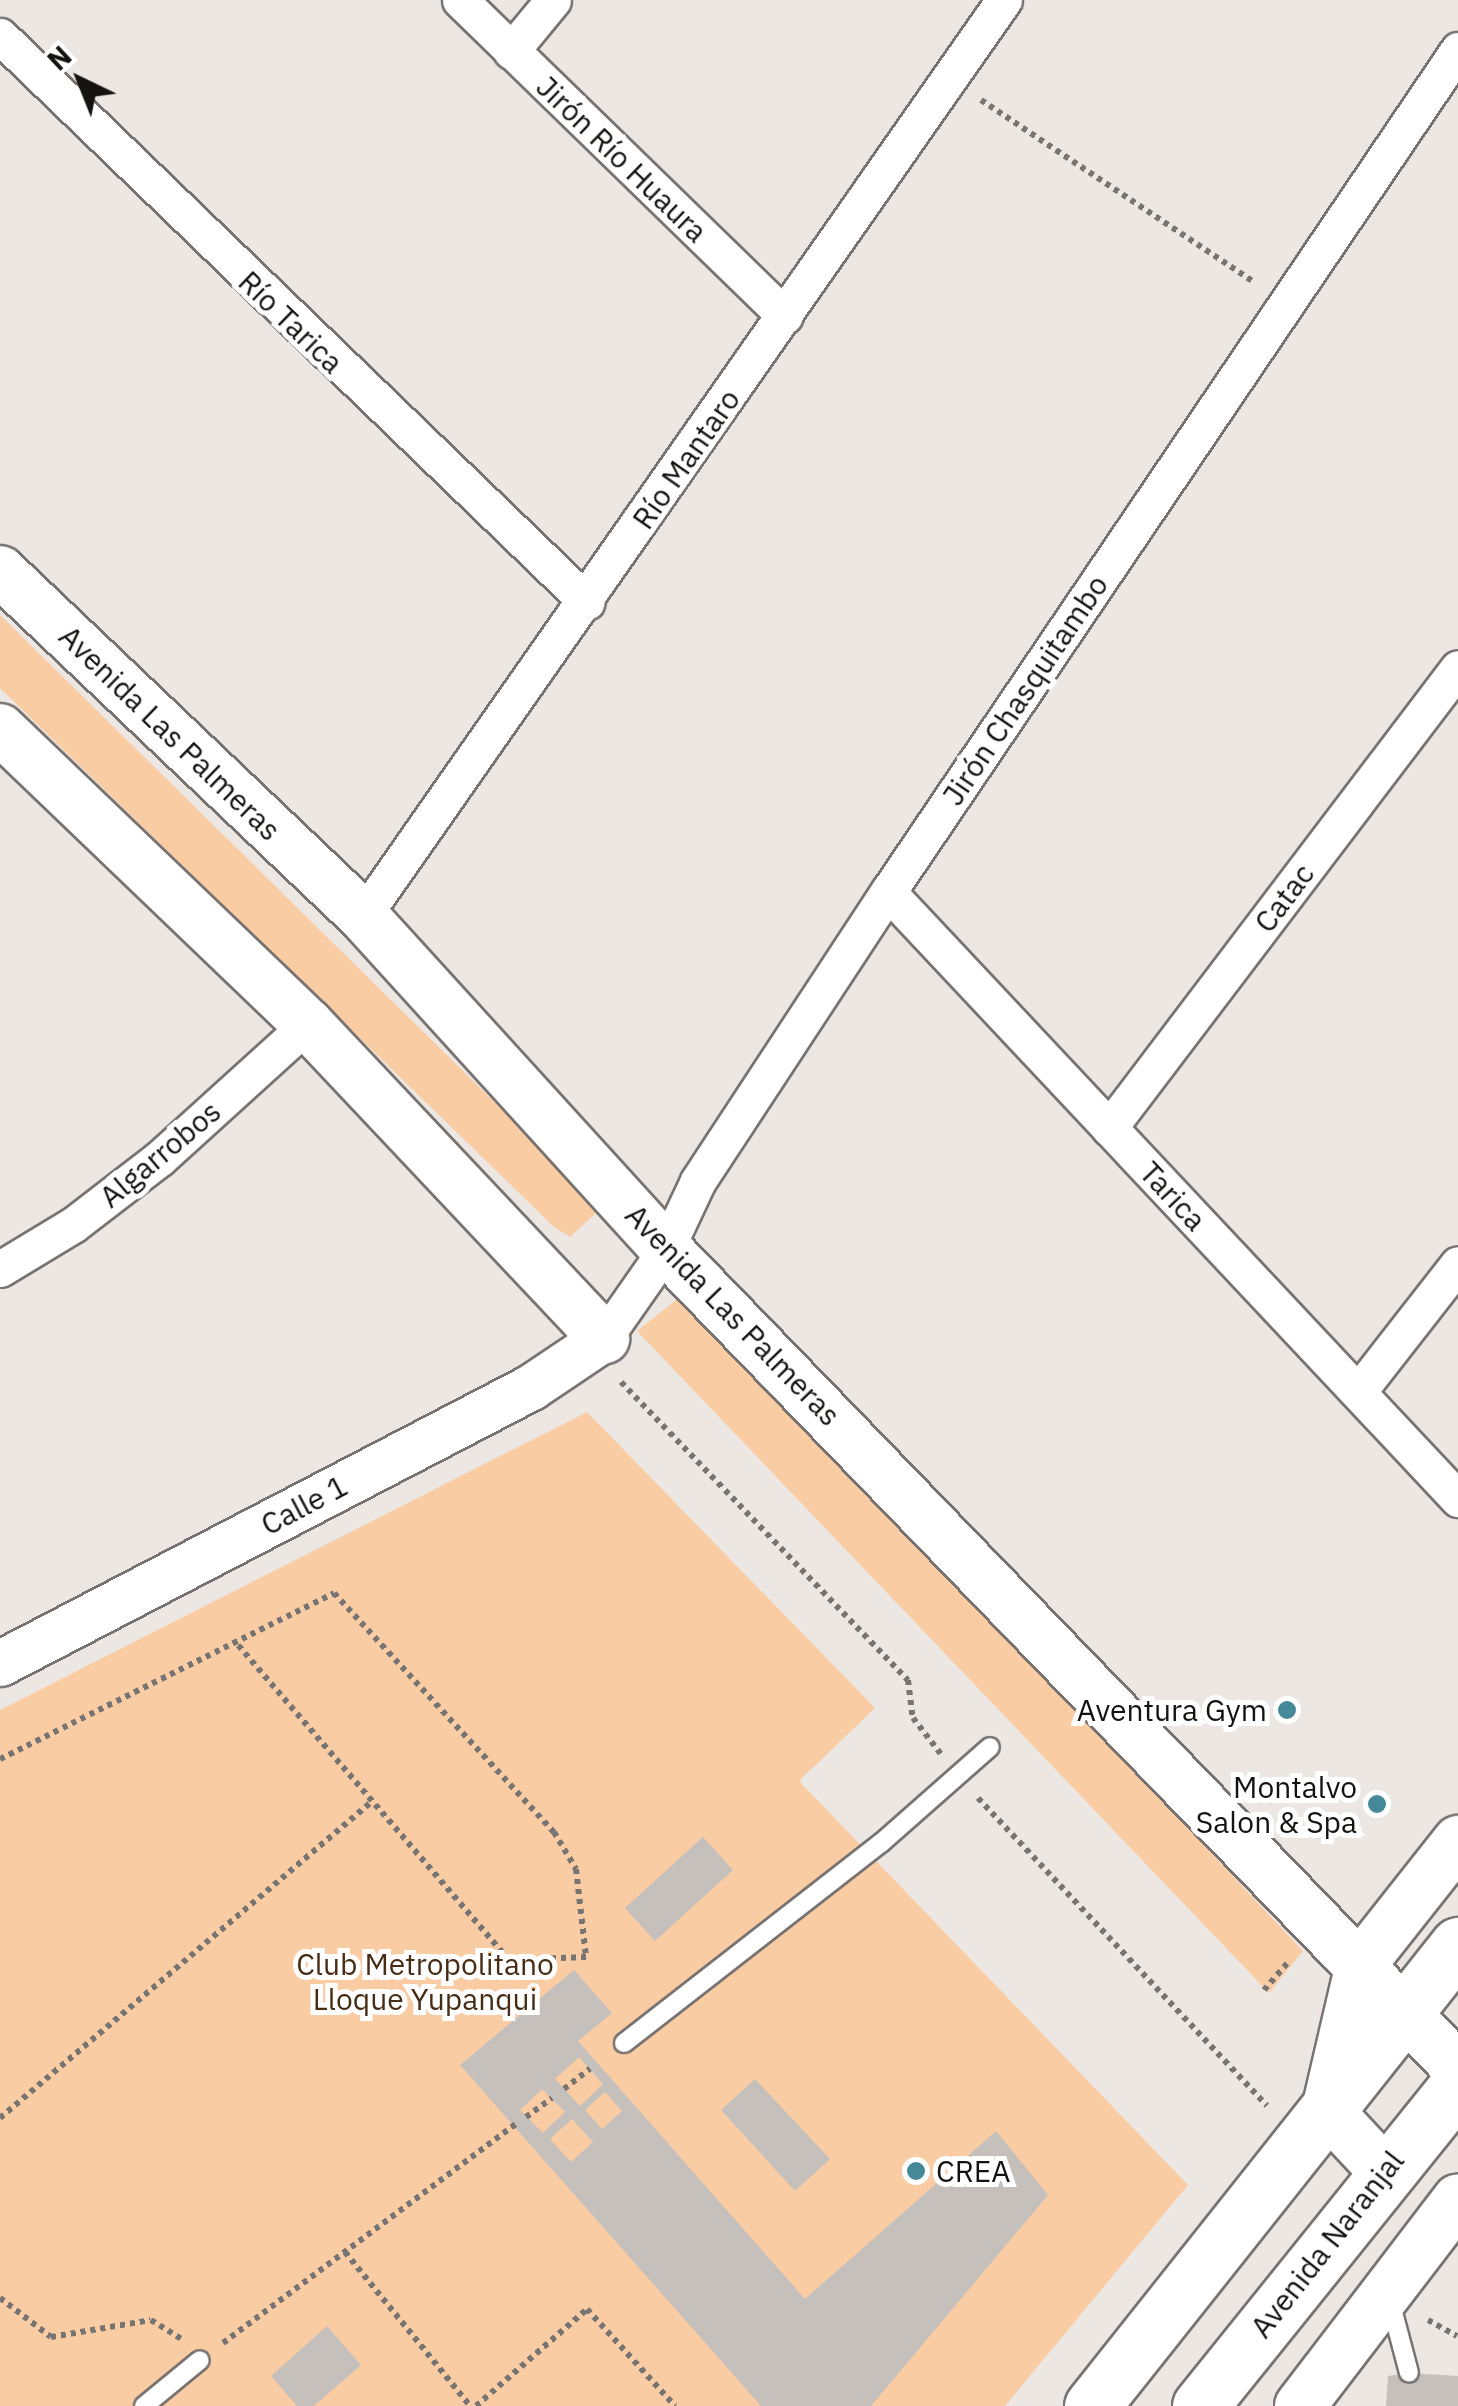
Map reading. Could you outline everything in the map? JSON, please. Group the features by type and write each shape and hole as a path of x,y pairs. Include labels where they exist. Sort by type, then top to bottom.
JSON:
{"highway":[{"path":"1092,2406 1301,2112 1404,2011 1458,1945"},
{"name":"Avenida Naranjal","path":"1200,2406 1384,2171 1458,2085"}],"main road":[{"name":"Avenida Las Palmeras","path":"0,570 363,916 666,1248 1458,2068"},
{"path":"0,730 308,1024 613,1360"},
{"path":"1384,2171 1301,2112 1361,1964 1458,1841"},
{"path":"1300,2406 1402,2302 1458,2199"}],"street":[{"name":"Jirón Río Huaura","path":"460,0 785,316"},
{"path":"511,52 552,0"},
{"name":"Río Mantaro","path":"363,916 587,602 1004,0"},
{"name":"Río Tarica","path":"0,36 587,602"},
{"name":"Jirón Chasquitambo","path":"613,1360 698,1181 888,892 1458,50"},
{"name":"Catac","path":"1109,1128 1458,668"},
{"name":"Tarica","path":"888,892 1458,1499"},
{"name":"Algarrobos","path":"0,1269 73,1225 160,1158 308,1024"},
{"path":"1358,1392 1458,1264"},
{"name":"Calle 1","path":"0,1664 531,1387 613,1360"}],"lane":[{"path":"624,2044 990,1747"},
{"path":"1402,2302 1410,2373"},
{"path":"144,2406 200,2360"}],"path":[{"path":"951,80 1287,303"},
{"path":"613,1360 908,1680 913,1718 957,1776 1214,2056 1301,2112"},
{"path":"0,1759 235,1642 334,1593 554,1832 576,1869 586,1957 509,1960 235,1642"},
{"path":"0,2118 372,1802"},
{"path":"1264,1990 1300,1948"},
{"path":"564,2088 590,2069"},
{"path":"526,2117 552,2098"},
{"path":"0,2298 51,2338 151,2320 172,2329 200,2360 516,2124"},
{"path":"345,2252 473,2406 587,2309 675,2406"},
{"path":"1402,2302 1457,2336"}],"green space":[{"path":"0,615 590,1196 596,1213 570,1237 553,1226 0,688"},
{"path":"686,1292 1303,1951 1269,1993 637,1331"},
{"name":"Club Metropolitano Lloque Yupanqui","path":"587,1412 875,1708 799,1781 1188,2185 1005,2406 0,2406 0,1710"}],"building":[{"path":"703,1837 733,1870 655,1941 625,1908"},
{"path":"574,1970 612,2013 578,2041 805,2299 996,2131 1048,2195 871,2406 761,2406 460,2065","holes":["579,2057 603,2084 580,2106 555,2079","542,2089 565,2112 543,2133 520,2110","605,2092 622,2111 602,2129 585,2110","572,2119 593,2142 571,2162 550,2139"]},
{"path":"755,2079 830,2159 795,2191 721,2110"},
{"path":"327,2326 361,2365 314,2406 297,2406 271,2376"},
{"path":"1388,2376 1458,2376 1458,2406 1386,2406"}],"place":[{"name":"Aventura Gym","path":"1287,1710"},
{"name":"Montalvo Salon & Spa","path":"1377,1804"},
{"name":"CREA","path":"916,2171"}]}
